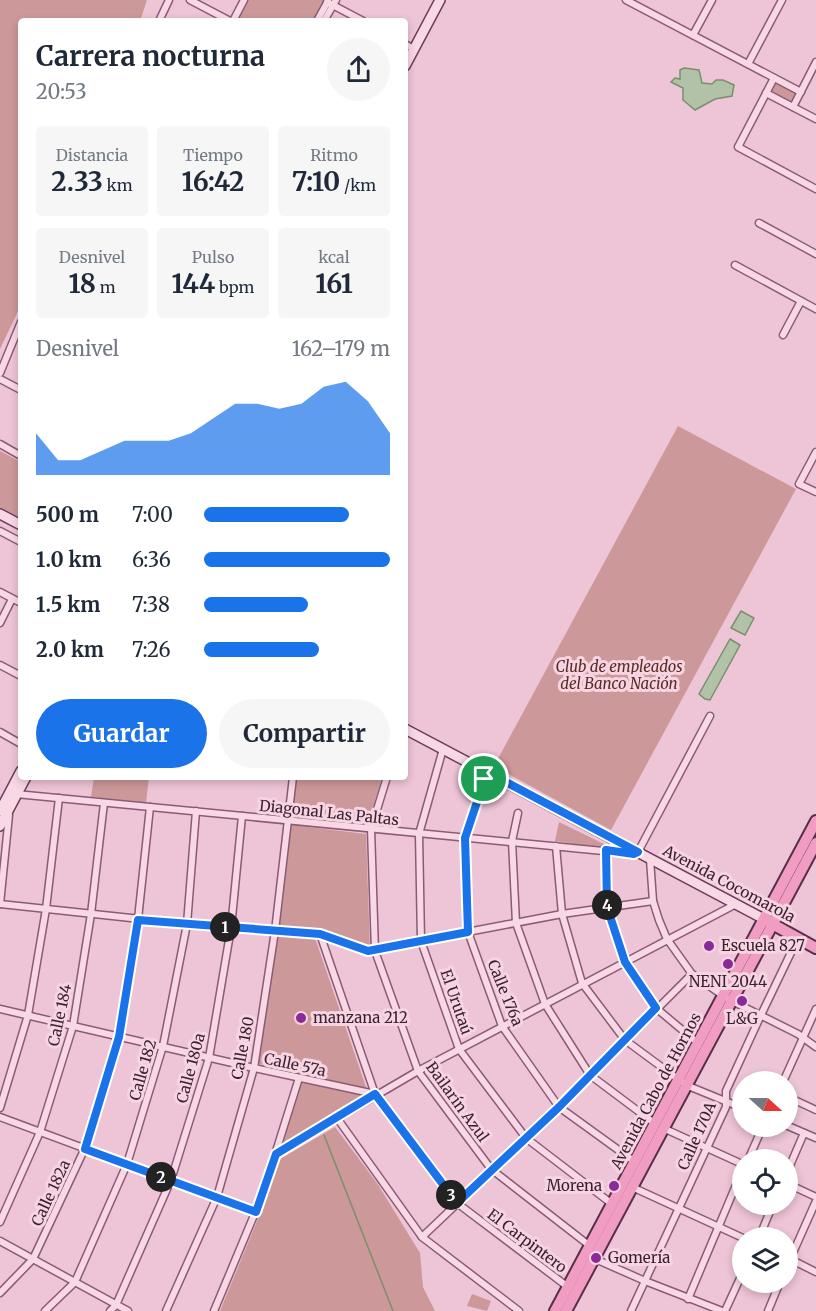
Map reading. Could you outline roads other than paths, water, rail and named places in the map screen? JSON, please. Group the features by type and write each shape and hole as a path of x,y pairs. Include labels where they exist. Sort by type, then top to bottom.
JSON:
{"main road":[{"path":"408,48 435,0"},
{"path":"408,48 440,0"},
{"path":"0,514 18,523"},
{"name":"Avenida Cocomarola","path":"408,731 816,948"},
{"path":"13,793 18,779"},
{"path":"0,826 5,804 24,780"},
{"name":"Avenida Cabo de Hornos","path":"555,1311 631,1187 638,1166 768,921 816,821"},
{"name":"Avenida Cabo de Hornos","path":"768,921 812,860 816,843"},
{"name":"Avenida Cabo de Hornos","path":"566,1311 612,1204 663,1128 682,1082"}],"street":[{"path":"160,18 169,0"},
{"path":"190,0 225,18"},
{"path":"233,18 244,0"},
{"path":"627,0 801,92"},
{"path":"640,7 643,0"},
{"path":"693,35 712,0"},
{"path":"748,64 782,0"},
{"path":"318,18 331,2"},
{"path":"325,18 331,2"},
{"path":"331,2 358,18"},
{"path":"793,107 816,62"},
{"path":"774,78 738,147 816,189"},
{"path":"766,93 816,119"},
{"path":"759,223 816,254"},
{"path":"735,265 816,309"},
{"path":"783,335 801,301"},
{"path":"0,374 18,329"},
{"path":"0,379 18,388"},
{"path":"0,444 18,454"},
{"path":"816,452 799,484 816,492"},
{"path":"0,531 18,540"},
{"path":"0,592 18,602"},
{"path":"0,623 12,599"},
{"path":"0,665 18,674"},
{"path":"638,852 710,717"},
{"path":"0,732 18,742"},
{"name":"El Urutaú","path":"443,749 419,834 421,941 459,1049 526,1138 612,1204"},
{"name":"Calle 176a","path":"487,772 465,838 468,932 502,1026 559,1107 638,1166"},
{"name":"Calle 180","path":"166,1311 217,1197 254,1068 275,931 293,780"},
{"name":"Bailarín Azul","path":"386,780 371,829 375,951 418,1071 491,1169 593,1251 645,1281 724,1311"},
{"name":"Diagonal Las Paltas","path":"13,793 419,834 634,854 638,852"},
{"path":"0,1108 28,1016 46,909 59,798"},
{"name":"Calle 184","path":"0,1222 40,1132 73,1026 91,914 104,803"},
{"path":"5,804 0,904 138,920 320,934 368,951 375,951 562,914 653,901"},
{"name":"Calle 182a","path":"0,1293 33,1259 85,1149 119,1037 138,920 150,807"},
{"name":"Calle 182","path":"45,1311 75,1282 127,1164 163,1046 187,924 196,811"},
{"path":"518,813 512,841 516,923 545,1004 590,1075 650,1120"},
{"name":"Calle 180a","path":"110,1311 116,1305 171,1180 209,1058 231,928 242,816"},
{"path":"556,846 562,914 582,983 625,1040 682,1082 732,1104"},
{"path":"606,850 607,907 625,962 656,1008 693,1040"},
{"path":"650,859 653,901 667,939 692,974 727,998 798,1034 816,1047"},
{"path":"276,1154 375,1094 582,983 736,904"},
{"name":"El Carpintero","path":"320,934 375,1094 457,1203 568,1287"},
{"name":"Calle 170A","path":"631,1311 726,1107 726,1091 798,938"},
{"path":"422,1237 491,1169 559,1107 692,974"},
{"name":"Calle 57a","path":"0,1009 375,1094"},
{"path":"788,1071 816,1009"},
{"path":"214,1311 256,1212 300,1078"},
{"path":"798,1102 816,1110"},
{"path":"0,1117 256,1212"},
{"path":"337,1118 422,1237 519,1311"},
{"path":"663,1128 732,1160"},
{"path":"798,1130 816,1138"},
{"path":"797,1149 804,1133"},
{"path":"631,1187 732,1233"},
{"path":"798,1189 816,1199 798,1239"},
{"path":"688,1299 732,1194"},
{"path":"0,1241 128,1311"},
{"path":"798,1265 816,1272"},
{"path":"724,1311 733,1293"},
{"path":"768,1311 775,1293"}],"waterway":[{"path":"324,1135 393,1311"}],"place":[{"name":"Escuela 827","path":"709,946"},
{"name":"NENI 2044","path":"728,964"},
{"name":"L&G","path":"742,1001"},
{"name":"manzana 212","path":"301,1018"},
{"name":"Morena","path":"614,1186"},
{"name":"Gomería","path":"596,1258"}],"park label":[{"name":"Club de empleados del Banco Nación","path":"619,676"}]}
